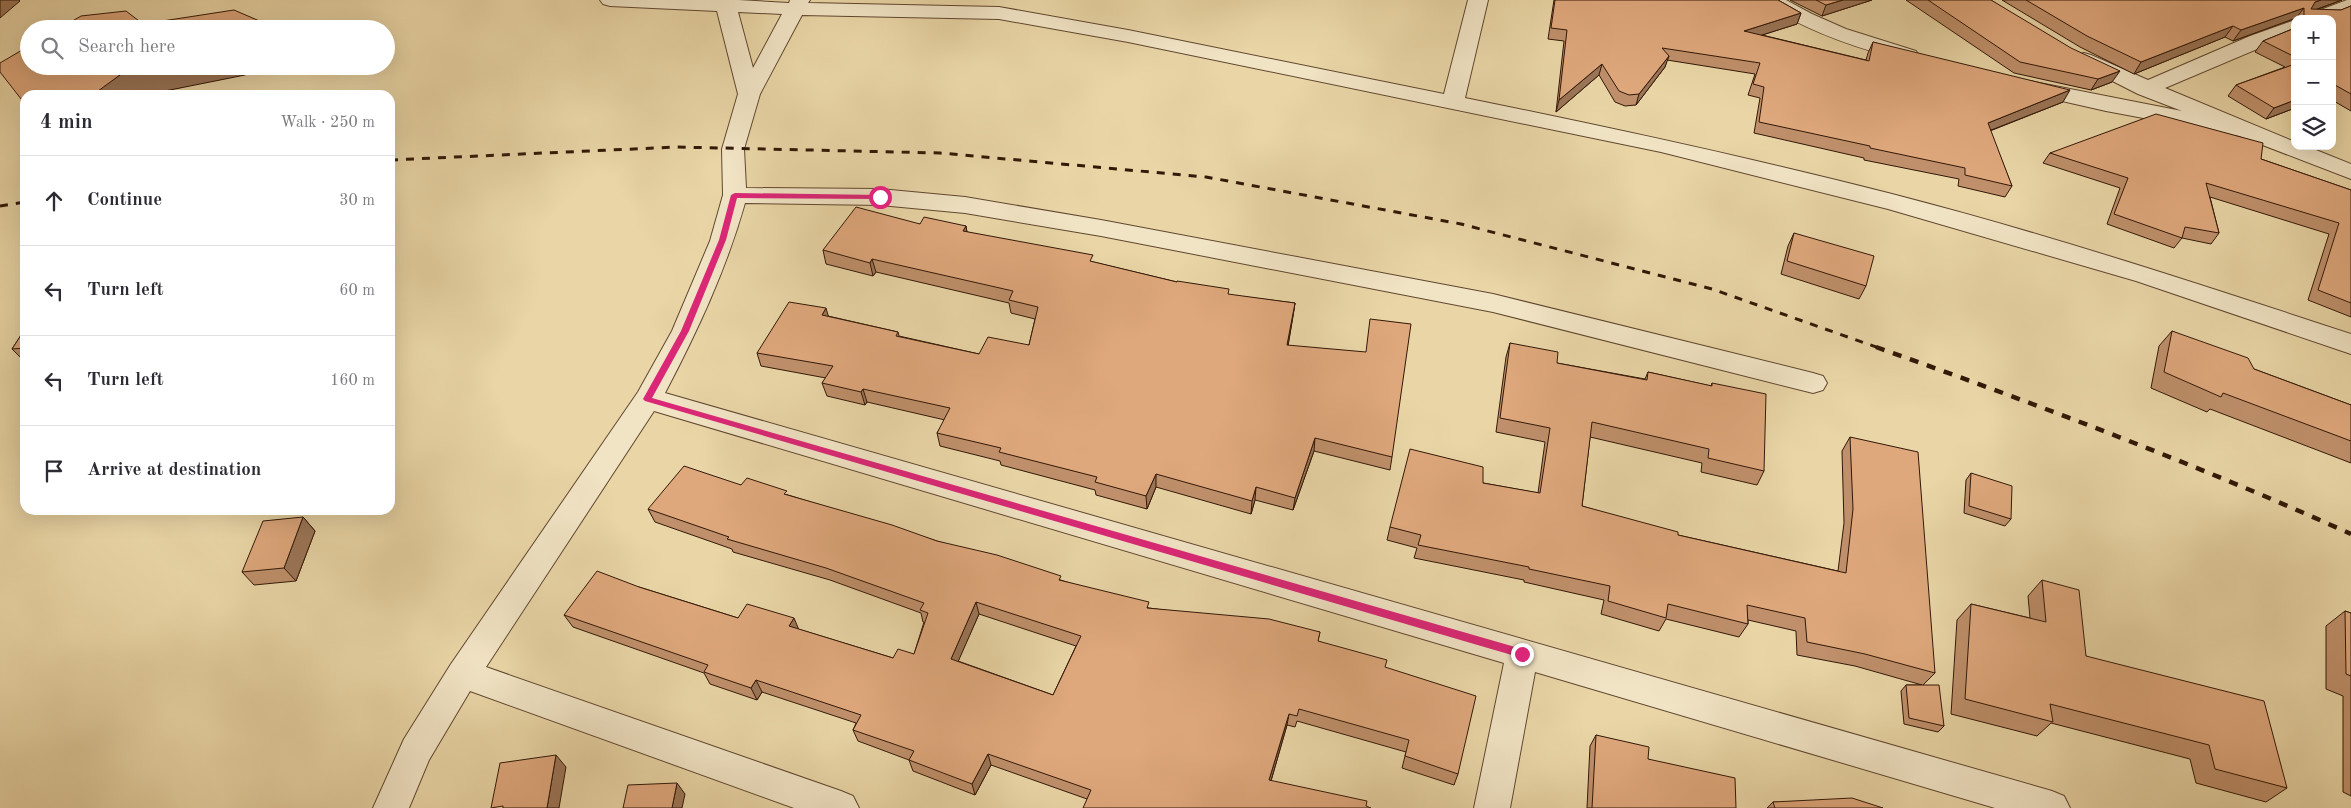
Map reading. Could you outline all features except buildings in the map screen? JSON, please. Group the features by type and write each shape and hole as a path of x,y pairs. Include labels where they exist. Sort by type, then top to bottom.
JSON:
{"street":[{"path":"610,0 799,4 999,13 1128,36 1661,145 1892,202 2145,275 2351,344"},
{"path":"947,0 979,6 999,13"},
{"path":"1453,102 1478,0"},
{"path":"1772,0 1789,11 1830,31 1928,60"},
{"path":"727,3 749,94"},
{"path":"391,808 416,750 463,674 648,399 685,331 722,240 735,195 733,149 749,94 799,4"},
{"path":"2325,15 2351,6"},
{"path":"2146,89 2257,40 2291,27"},
{"path":"2064,48 2146,89 2240,129 2351,172"},
{"path":"2010,82 2106,104 2240,129"},
{"path":"735,195 880,197 965,205 1101,228 1493,303 1814,383"},
{"path":"648,399 2052,808"},
{"path":"1492,808 1522,654"},
{"path":"463,674 825,805"}],"railway":[{"path":"395,160 677,147 940,153 1206,177 1461,224 1712,289 1879,348"},
{"path":"0,206 20,203"},
{"path":"1876,347 1996,390 2175,459 2351,534"}],"route":[{"path":"880,197 735,195 722,240 685,331 648,399 1522,654"}]}
